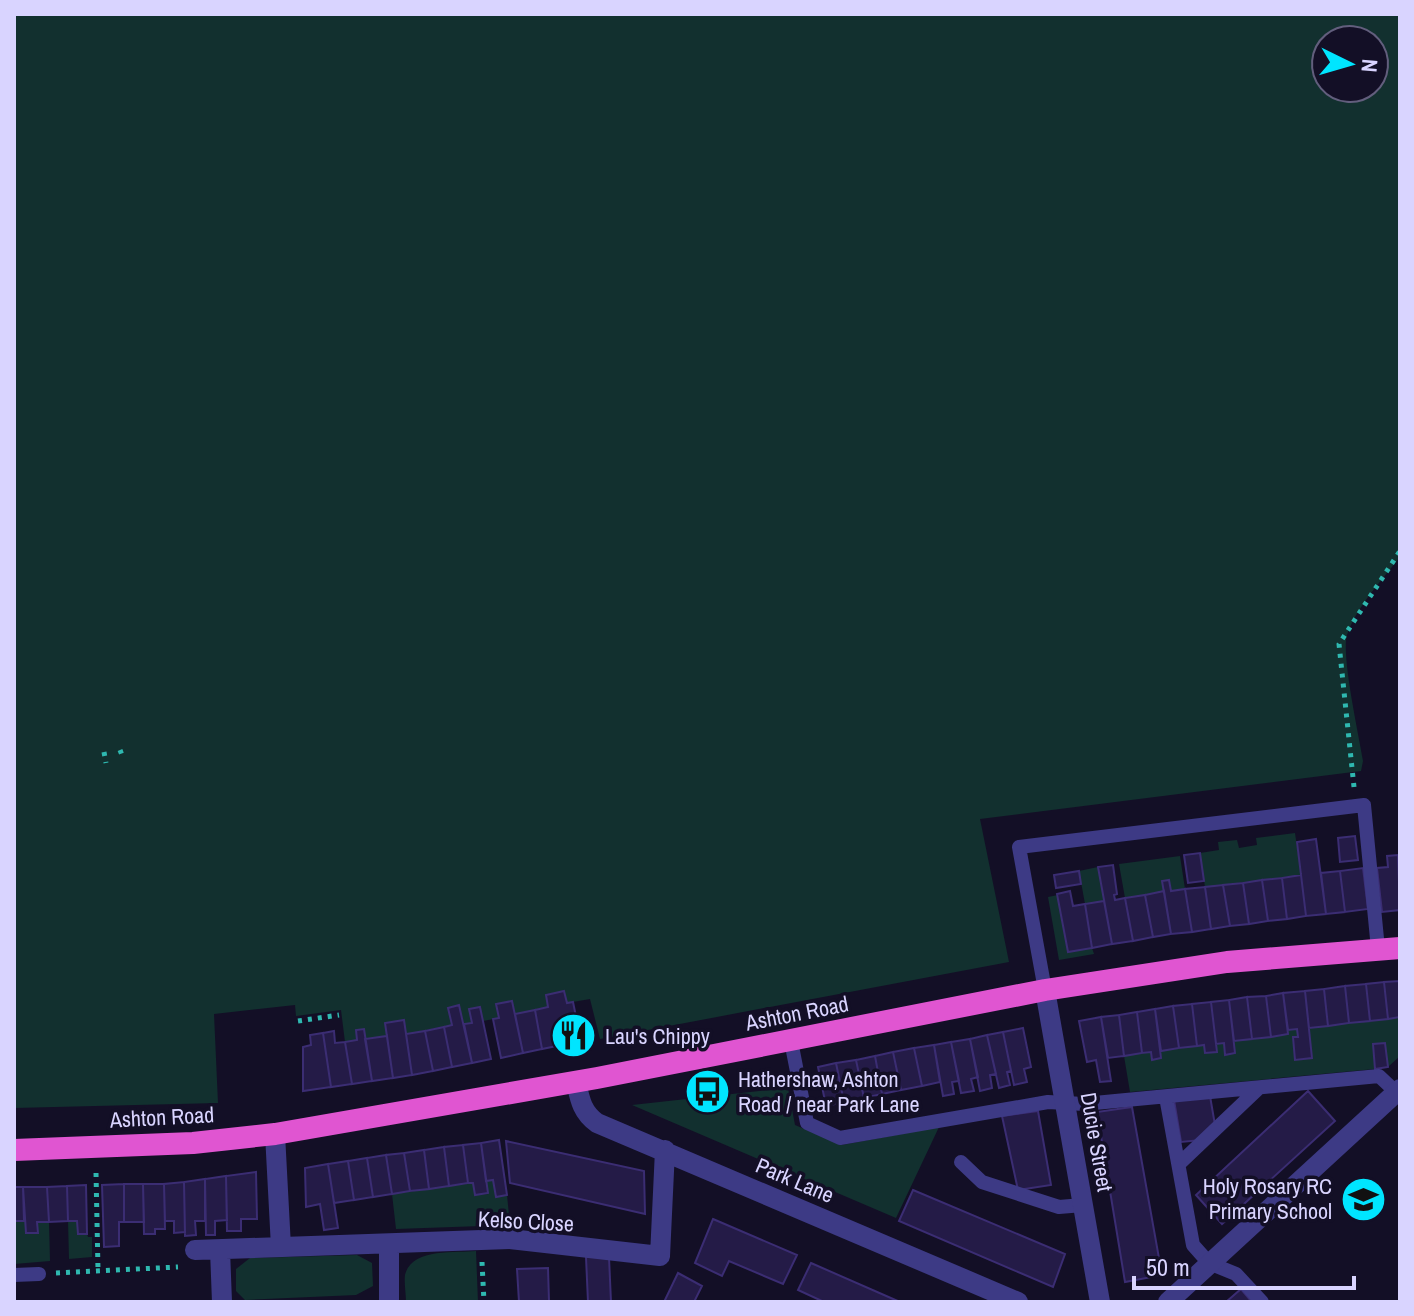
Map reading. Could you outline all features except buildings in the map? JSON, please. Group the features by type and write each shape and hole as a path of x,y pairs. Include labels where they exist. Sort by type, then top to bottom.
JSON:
{"highway":[{"name":"Ashton Road","path":"14,1150 193,1143 275,1134 576,1082 1045,990 1227,962 1389,948"}],"street":[{"name":"Ducie Street","path":"1045,990 1100,1302"},
{"name":"Park Lane","path":"576,1082 580,1104 597,1123 1018,1302"},
{"path":"1168,1302 1398,1090"},
{"path":"275,1134 281,1247"},
{"name":"Kelso Close","path":"195,1250 220,1257 281,1247 510,1239 660,1256 665,1150"},
{"path":"389,1245 389,1302"},
{"path":"220,1257 222,1302"}],"lane":[{"path":"1045,990 1019,847 1364,805 1389,948"},
{"path":"791,1041 807,1123 840,1138 1048,1102 1084,1104 1379,1076 1398,1090"},
{"path":"1179,1164 1259,1088"},
{"path":"1166,1097 1193,1245 1209,1263 1236,1274 1262,1302"},
{"path":"961,1162 982,1182 1059,1207 1083,1205"},
{"path":"14,1275 39,1274"}],"path":[{"path":"1356,806 1339,644 1400,551"},
{"path":"120,750 123,758"},
{"path":"104,752 106,763"},
{"path":"298,1021 339,1015"},
{"path":"96,1173 98,1270"},
{"path":"482,1241 484,1302"},
{"path":"39,1274 220,1257"}],"green space":[{"path":"14,14 1400,14 1400,557 1363,604 1347,635 1346,660 1363,761 1361,771 980,819 1009,962 600,1039 590,999 567,1003 563,992 546,995 548,1007 515,1014 512,1001 496,1004 499,1018 483,1021 479,1007 469,1009 472,1023 464,1024 459,1006 449,1008 452,1025 406,1034 404,1021 385,1023 387,1036 365,1039 363,1029 356,1030 357,1040 345,1042 341,1010 296,1016 295,1005 214,1014 218,1103 14,1108"},
{"path":"1295,833 1301,875 1205,887 1200,853 1219,850 1218,842 1237,840 1239,848 1257,845 1256,838"},
{"path":"1180,856 1185,889 1125,898 1119,864"},
{"path":"1098,867 1104,901 1085,904 1079,871"},
{"path":"1058,895 1068,952 1092,948 1094,954 1059,960 1048,897"},
{"path":"1400,1017 1400,1056 1388,1067 1385,1043 1373,1044 1375,1069 1130,1092 1124,1056 1151,1052 1152,1059 1161,1058 1161,1051 1204,1045 1205,1053 1216,1052 1216,1044 1224,1043 1225,1054 1235,1053 1234,1041 1288,1034 1288,1030 1297,1029 1298,1037 1293,1038 1295,1060 1311,1058 1309,1028"},
{"path":"788,1088 795,1125 842,1145 939,1127 896,1218 632,1105"},
{"path":"493,1180 496,1196 507,1195 510,1225 396,1229 392,1194 473,1183 475,1195 488,1194 486,1181"},
{"path":"14,1221 26,1222 26,1233 37,1222 49,1222 50,1261 14,1264"},
{"path":"68,1221 77,1221 78,1234 92,1237 92,1257 69,1259"},
{"path":"476,1251 478,1302 406,1302 405,1275 416,1260 435,1254"},
{"path":"357,1255 372,1263 373,1286 356,1295 245,1300 236,1291 236,1269 250,1258"}],"place":[{"name":"Lau's Chippy","path":"574,1036"},
{"name":"Hathershaw, Ashton Road / near Park Lane","path":"707,1092"},
{"name":"Holy Rosary RC Primary School","path":"1363,1199"}]}
